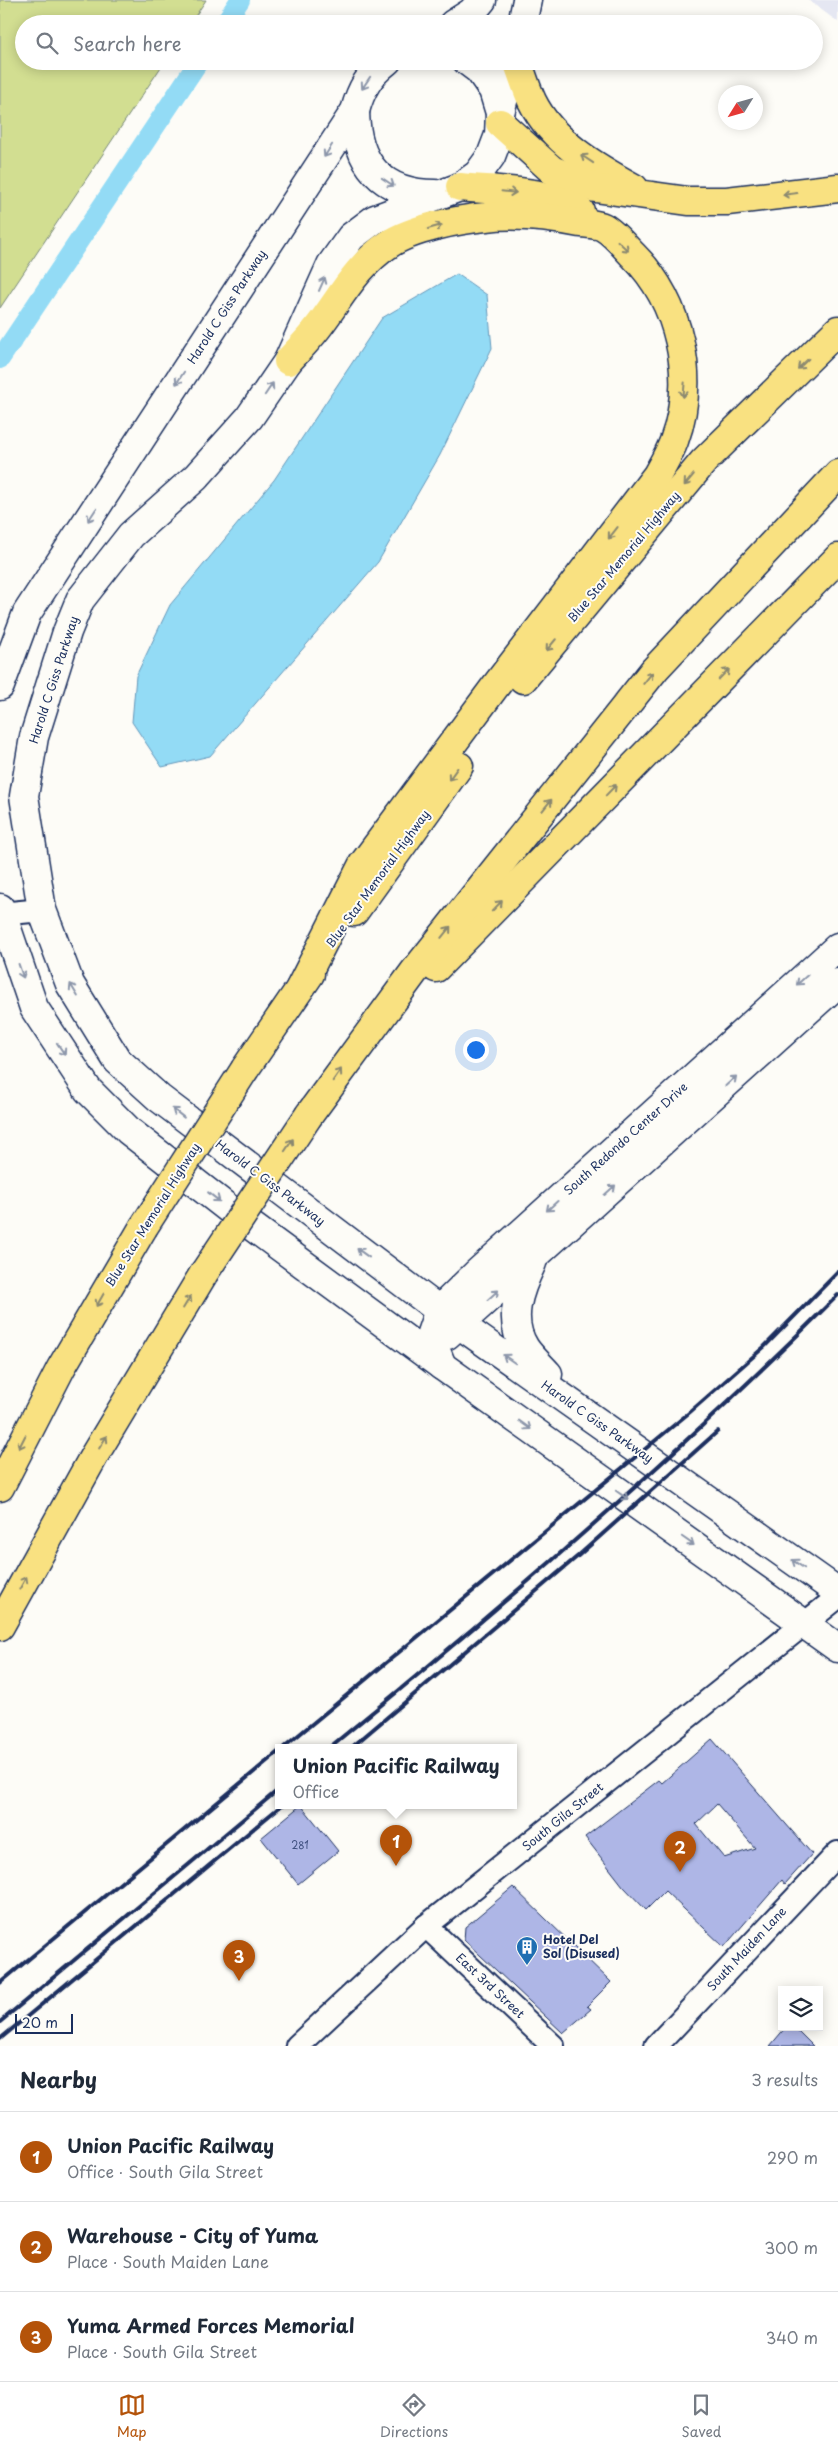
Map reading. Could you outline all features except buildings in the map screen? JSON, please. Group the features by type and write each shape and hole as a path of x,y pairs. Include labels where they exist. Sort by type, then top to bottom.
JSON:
{"highway":[{"path":"520,70 532,102 552,129 576,152 644,194"},
{"path":"500,118 538,158 562,176 595,188 688,201 727,201 838,188"},
{"path":"300,988 364,864 494,688 657,475 674,440 683,405 685,375 678,333 665,298 646,268 602,227 570,205 535,195 449,190"},
{"path":"288,361 318,328 353,276 390,244 422,231 464,219 507,214 555,218 602,227"},
{"name":"Blue Star Memorial Highway","path":"0,1487 61,1368 143,1228 245,1069 300,988 511,693 704,461 838,330"},
{"path":"0,1626 95,1454 204,1274 309,1115 353,1053 414,972 655,670 838,474"},
{"path":"353,1053 838,558"}],"main road":[{"path":"467,15 482,0"},
{"path":"524,15 528,0"},
{"name":"Harold C Giss Parkway","path":"0,686 28,613 355,110 362,89 375,70"},
{"path":"479,70 493,90 500,118"},
{"name":"Harold C Giss Parkway","path":"511,70 492,156 478,174 449,190 375,219 351,237 331,265 288,361 249,418 196,477 131,535 80,600 67,632 34,737 24,796 42,910 70,984 117,1060 166,1104 450,1317 838,1592"},
{"name":"Harold C Giss Parkway","path":"355,110 355,133 362,155 376,173 394,186 416,194 449,190"},
{"path":"0,912 34,1008 88,1090 130,1131 238,1216 392,1330 838,1648"},
{"name":"South Redondo Center Drive","path":"431,1340 435,1341 450,1334 450,1317 476,1274 838,947"},
{"name":"South Redondo Center Drive","path":"450,1317 535,1257 838,983"},
{"path":"535,1257 520,1287 515,1313 519,1334 525,1348 577,1408"},
{"path":"392,1274 423,1281 444,1282 476,1274"},
{"path":"392,1330 420,1339 431,1340 442,1366"}],"street":[{"path":"0,912 42,910"},
{"name":"South Gila Street","path":"297,2046 426,1926 838,1597"},
{"name":"South Maiden Lane","path":"656,2046 838,1853"},
{"name":"East 3rd Street","path":"426,1926 553,2046"}],"shaded area":[{"path":"808,0 838,0 838,22"}],"green space":[{"path":"0,0 206,0 196,15 15,15 15,70 159,70 0,308"}],"water":[{"path":"457,274 487,295 492,348 440,455 378,562 210,756 162,767 132,722 136,676 170,605 274,480 382,318"}],"waterway":[{"path":"230,15 240,0"},
{"path":"0,359 193,70"}],"railway":[{"path":"288,1744 690,1412 764,1347 838,1272"},
{"path":"334,1744 461,1639 653,1471 838,1295"},
{"path":"356,1744 578,1556 718,1431"},
{"path":"0,1983 275,1754"},
{"path":"0,2022 275,1793"},
{"path":"0,2039 277,1809"}],"place":[{"name":"Union Pacific Railway","path":"396,1866"},
{"name":"Warehouse - City of Yuma","path":"680,1872"},
{"name":"Hotel Del Sol (Disused)","path":"527,1966"},
{"name":"Yuma Armed Forces Memorial","path":"239,1981"}]}
